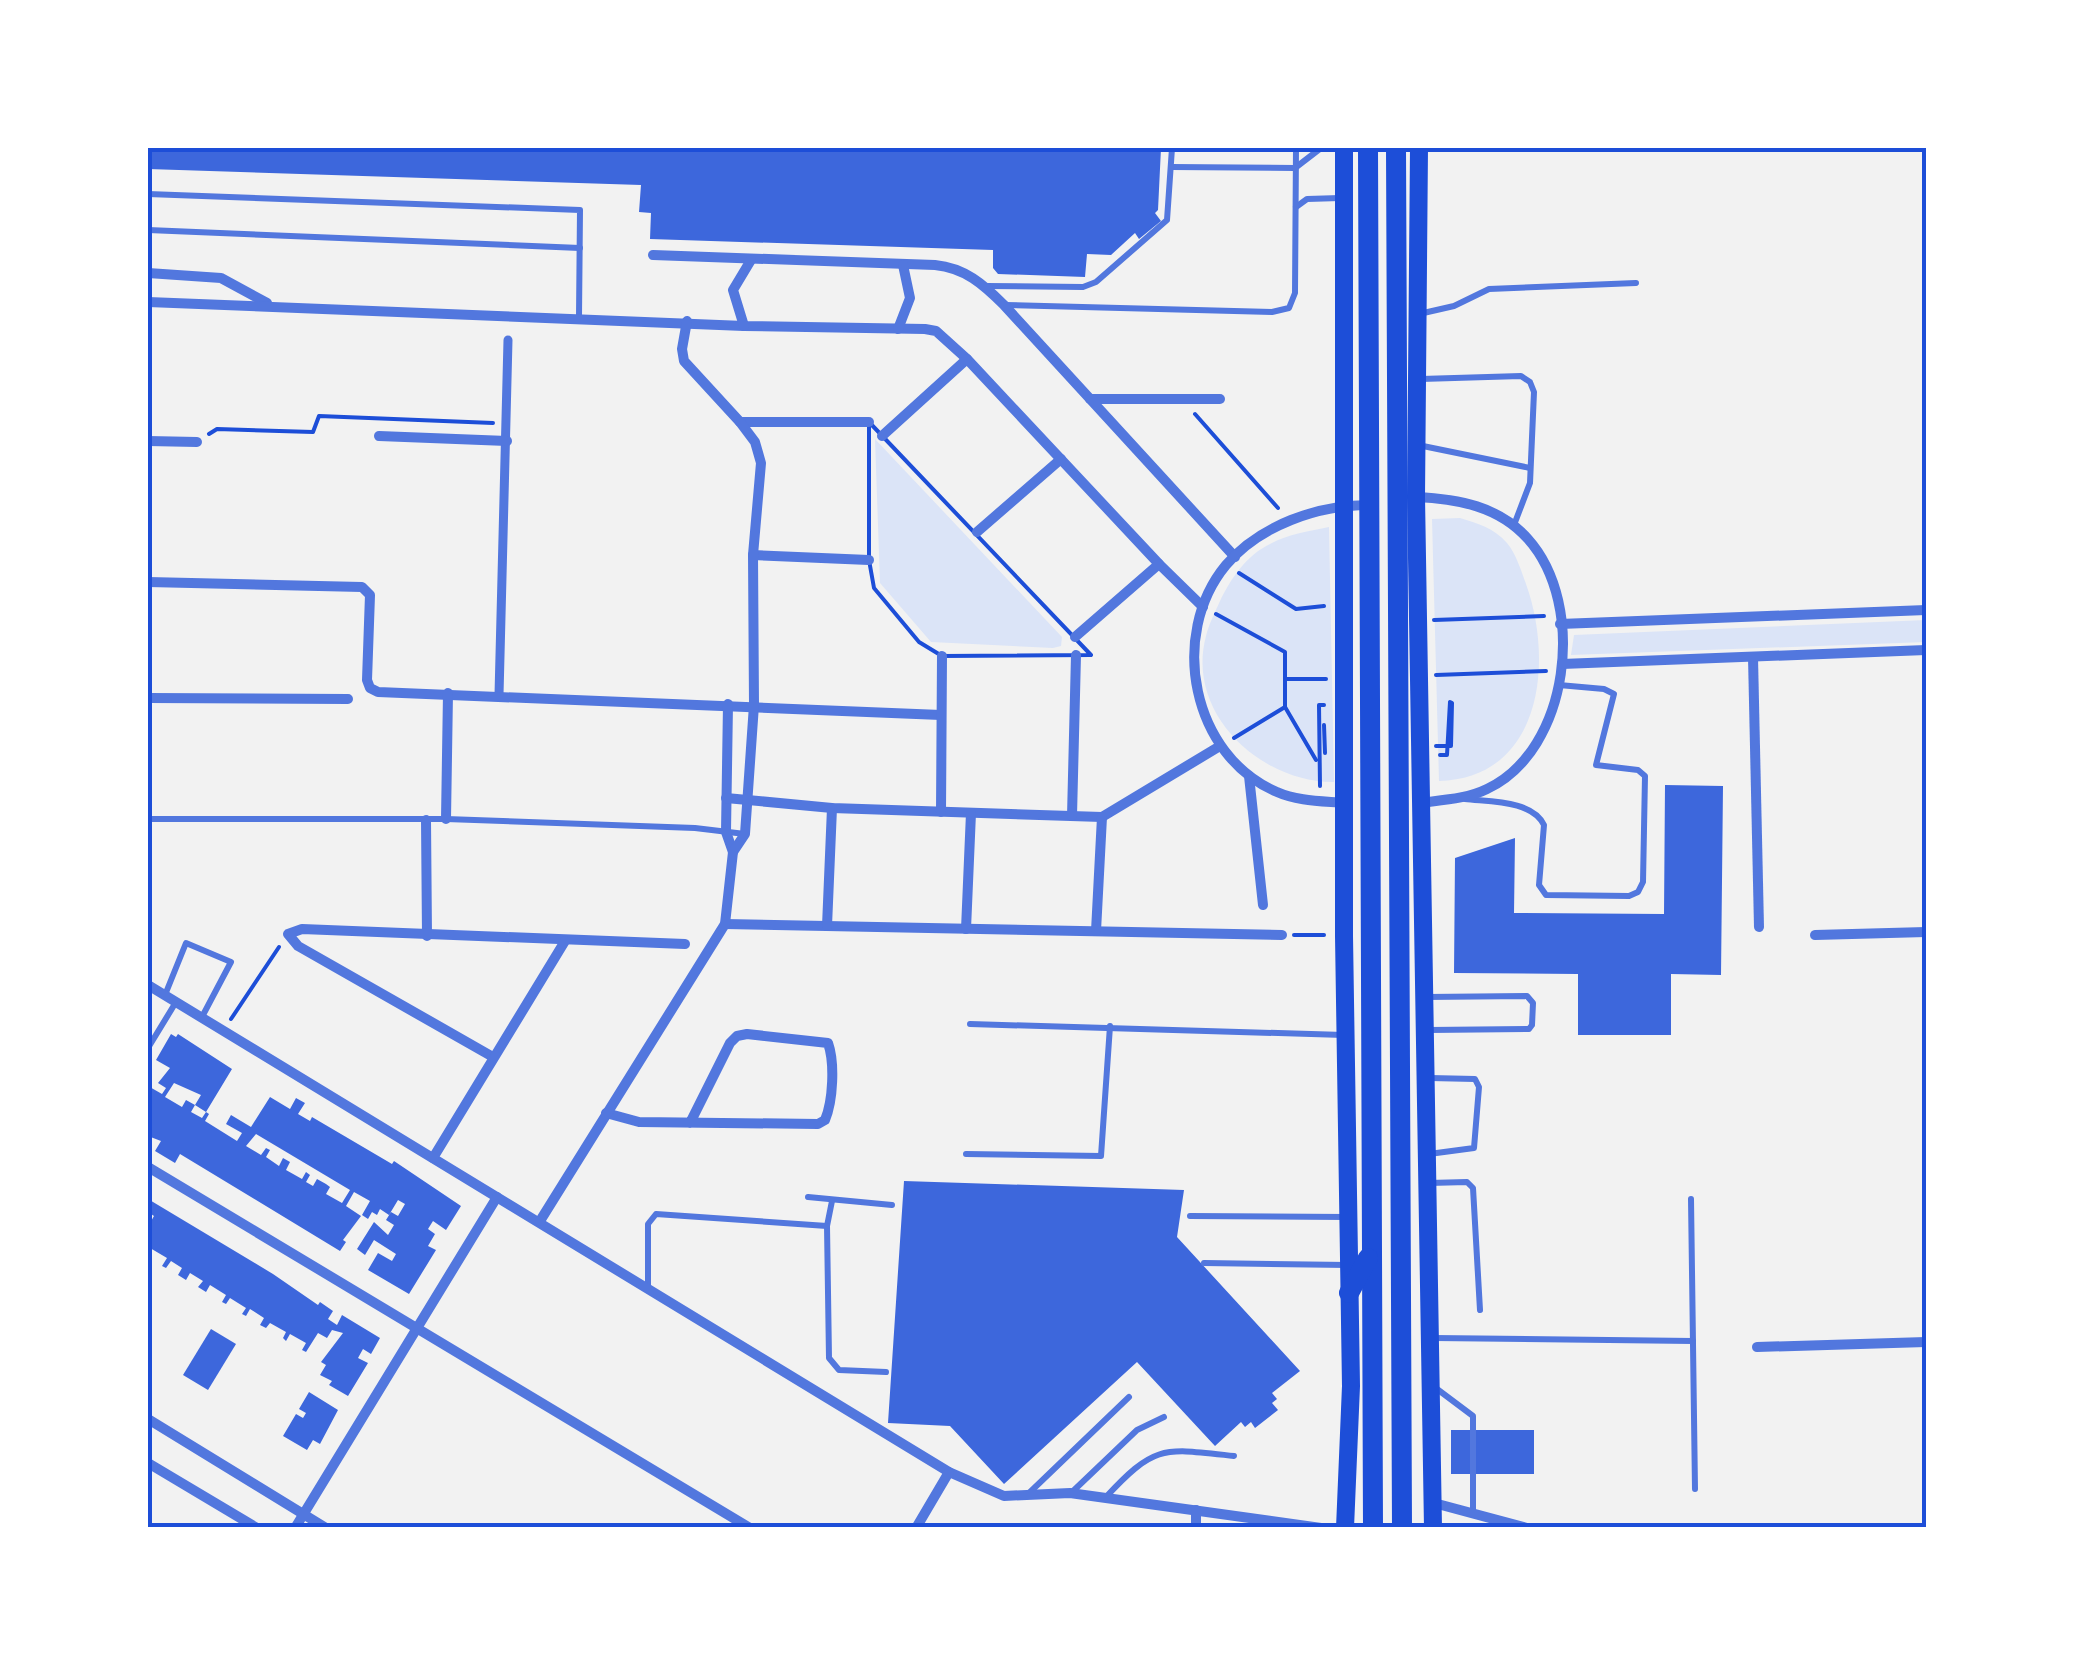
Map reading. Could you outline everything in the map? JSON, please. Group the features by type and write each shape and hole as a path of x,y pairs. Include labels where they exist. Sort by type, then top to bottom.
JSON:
{"main road":[{"path":"1344,148 1344,936 1351,1386 1345,1528"},
{"path":"1368,148 1373,1528"},
{"path":"1396,148 1402,1528"},
{"path":"1418,148 1416,497 1433,1528"},
{"path":"1350,1293 1371,1252"}],"street":[{"path":"653,255 952,267 984,286 1004,305 1231,561"},
{"path":"744,326 734,290 751,260"},
{"path":"898,329 910,298 903,265"},
{"path":"148,273 221,278 272,306"},
{"path":"148,302 936,332 1203,606"},
{"path":"540,1221 726,924 734,852 745,834 754,704 753,555 761,464 755,442 684,361 687,321"},
{"path":"499,695 508,340"},
{"path":"882,436 966,359"},
{"path":"1090,399 1220,399"},
{"path":"740,422 869,422"},
{"path":"378,436 507,441"},
{"path":"148,441 197,442"},
{"path":"977,532 1061,459"},
{"path":"1398,804 1458,798 1486,790 1510,776 1545,731 1562,668 1560,620 1545,564 1530,540 1514,526 1471,504 1416,497"},
{"path":"1344,803 1281,794 1250,776 1220,746 1198,697 1194,665 1203,606 1231,561 1267,532 1289,521 1344,505 1369,505"},
{"path":"753,555 869,560"},
{"path":"1075,637 1158,564"},
{"path":"148,582 362,587 370,595 366,671 370,688 386,693 941,714"},
{"path":"1560,620 1926,610"},
{"path":"1562,668 1926,650"},
{"path":"1072,816 1076,655"},
{"path":"940,812 942,656"},
{"path":"1754,657 1759,926"},
{"path":"446,819 448,693"},
{"path":"148,698 348,699"},
{"path":"728,704 726,832 734,852"},
{"path":"726,798 832,808 1102,816 1220,746"},
{"path":"1250,776 1264,904"},
{"path":"828,926 832,808"},
{"path":"966,928 971,813"},
{"path":"1096,931 1102,816"},
{"path":"426,820 428,936"},
{"path":"726,924 1282,935"},
{"path":"493,1057 298,946 288,934 302,929 685,944"},
{"path":"1815,936 1926,932"},
{"path":"433,1158 566,941"},
{"path":"148,985 949,1472 994,1494 1070,1494 1321,1528"},
{"path":"606,1112 638,1122 690,1123 812,1124 825,1120 829,1108 831,1048 823,1040 737,1036 690,1123"},
{"path":"148,1167 750,1528"},
{"path":"296,1528 497,1197"},
{"path":"1757,1347 1926,1342"},
{"path":"148,1419 326,1528"},
{"path":"148,1462 257,1528"},
{"path":"916,1528 949,1472"},
{"path":"1434,1503 1527,1528"},
{"path":"1196,1510 1196,1528"}],"lane":[{"path":"984,286 1092,285 1167,220 1172,148"},
{"path":"1004,305 1282,311 1289,308 1295,294 1296,148"},
{"path":"1171,167 1295,168 1322,148"},
{"path":"148,194 580,210 578,318"},
{"path":"1294,208 1307,199 1344,198"},
{"path":"148,230 580,248"},
{"path":"1418,314 1454,306 1489,289 1636,283"},
{"path":"1418,379 1526,379 1534,392 1530,483 1514,526"},
{"path":"1417,445 1530,468"},
{"path":"1458,798 1516,806 1539,816 1544,825 1539,885 1542,893 1551,897 1628,896 1638,892 1642,882 1645,776 1638,770 1596,765 1614,694 1604,689 1559,686"},
{"path":"148,819 446,819 695,828 745,834"},
{"path":"164,995 186,943 231,962 202,1018"},
{"path":"1425,997 1527,996 1532,1002 1529,1029 1426,1030"},
{"path":"148,1048 176,1002"},
{"path":"970,1024 1346,1036"},
{"path":"966,1154 1101,1156 1110,1026"},
{"path":"1426,1078 1475,1079 1479,1084 1475,1147 1428,1154"},
{"path":"1428,1182 1467,1182 1473,1188 1480,1310"},
{"path":"808,1197 892,1205"},
{"path":"1691,1199 1696,1489"},
{"path":"832,1201 827,1226 828,1358 840,1370 886,1372"},
{"path":"648,1288 648,1224 656,1214 827,1226"},
{"path":"1190,1216 1348,1217"},
{"path":"1204,1263 1349,1265"},
{"path":"1431,1338 1693,1340"},
{"path":"1432,1386 1473,1416 1473,1514"},
{"path":"1027,1495 1130,1397"},
{"path":"1070,1494 1137,1430 1164,1417"},
{"path":"1105,1498 1137,1465 1156,1453 1176,1450 1234,1456"}],"path":[{"path":"1182,399 1289,521"},
{"path":"197,442 218,429 314,432 320,416 507,423"},
{"path":"869,422 977,532 1091,655 942,656 919,642 874,588 869,560 869,422"},
{"path":"1231,561 1296,609 1344,604"},
{"path":"1203,606 1285,652 1286,708 1319,764"},
{"path":"1419,621 1560,620"},
{"path":"1420,676 1562,668"},
{"path":"1286,679 1344,680"},
{"path":"1220,746 1286,708"},
{"path":"1318,754 1320,800"},
{"path":"223,1031 288,934"},
{"path":"1282,935 1344,936"}],"shaded area":[{"path":"875,439 1062,637 1061,646 931,642 880,583"},
{"path":"1460,518 1497,533 1516,557 1535,615 1538,680 1532,711 1519,738 1500,760 1473,775 1439,781 1432,519"},
{"path":"1329,527 1334,782 1281,771 1235,739 1218,717 1207,692 1203,665 1212,618 1240,568 1277,541"},
{"path":"1926,620 1926,642 1571,655 1574,635"}],"building":[{"path":"148,148 1161,148 1155,213 1161,221 1139,239 1135,233 1111,255 1087,254 1085,277 998,274 993,268 993,250 650,239 651,213 639,212 641,185 148,169"},
{"path":"1665,785 1723,786 1721,975 1671,974 1671,1035 1578,1035 1578,974 1454,973 1455,858 1515,838 1514,913 1664,914"},
{"path":"171,1034 178,1034 232,1069 206,1112 209,1114 205,1121 237,1141 242,1133 226,1124 231,1115 251,1127 270,1097 290,1109 296,1098 305,1103 298,1114 310,1121 312,1117 392,1164 394,1161 461,1206 446,1230 433,1221 428,1229 435,1234 428,1246 436,1250 409,1294 368,1270 378,1253 392,1261 396,1254 374,1240 365,1255 357,1249 374,1222 388,1235 394,1225 386,1220 391,1212 398,1216 405,1204 398,1200 389,1215 380,1209 368,1219 362,1215 370,1201 354,1192 346,1206 361,1216 343,1240 346,1242 340,1251 180,1154 175,1163 155,1151 161,1141 148,1136 148,1086 162,1094 166,1088 158,1083 170,1068 156,1060","holes":["174,1083 201,1095 195,1105 186,1100 182,1107 165,1097","195,1105 206,1112 202,1118 191,1112","256,1134 350,1190 342,1203 326,1194 330,1187 326,1184 317,1179 313,1186 306,1182 310,1175 306,1172 302,1179 286,1170 290,1162 283,1158 279,1166 266,1157 270,1150 266,1148 261,1155 246,1146"]},
{"path":"904,1181 1184,1190 1177,1237 1300,1371 1272,1393 1277,1399 1272,1403 1278,1410 1255,1428 1251,1422 1245,1427 1241,1422 1215,1446 1137,1362 1004,1484 950,1426 888,1423"},
{"path":"148,1199 318,1305 320,1302 333,1311 328,1319 337,1325 342,1315 380,1338 371,1354 363,1349 358,1358 368,1363 348,1396 320,1375 326,1365 321,1362 343,1333 332,1330 327,1338 318,1333 306,1352 302,1350 306,1343 290,1334 286,1341 286,1332 270,1323 266,1328 260,1325 264,1318 250,1309 246,1316 242,1314 246,1308 230,1298 226,1304 222,1302 226,1295 210,1285 206,1292 198,1287 203,1281 190,1273 186,1280 178,1275 182,1268 171,1261 166,1268 162,1266 167,1258 150,1248 148,1252 148,1222 154,1216 148,1212"},
{"path":"211,1329 236,1344 208,1390 183,1375"},
{"path":"309,1392 338,1410 320,1444 313,1440 307,1450 283,1436 296,1414 303,1418 306,1413 299,1409"},
{"path":"1451,1430 1534,1430 1534,1474 1451,1474"}]}
